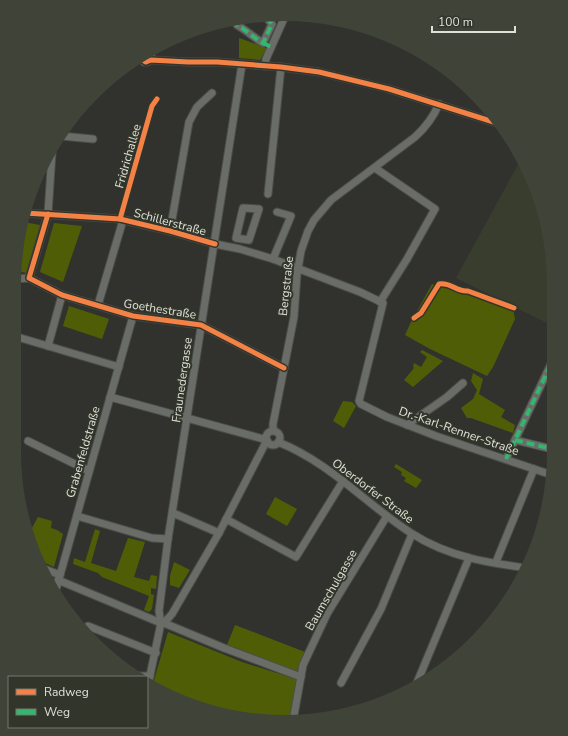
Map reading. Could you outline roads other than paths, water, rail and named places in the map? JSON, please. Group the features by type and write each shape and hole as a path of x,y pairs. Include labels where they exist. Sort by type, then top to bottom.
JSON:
{"street":[{"path":"265,66 266,59 283,21"},
{"path":"262,43 272,24 270,22"},
{"path":"237,25 246,30 254,38 271,47"},
{"path":"144,61 151,60 242,64 281,67 322,73 389,89 490,121"},
{"name":"Fraunedergasse","path":"150,676 162,623 159,611 168,539 242,64"},
{"path":"268,194 281,67"},
{"path":"170,231 189,122 197,107 212,93"},
{"name":"Bergstraße","path":"273,431 273,424 294,317 298,270 304,242 314,220 331,200 375,168 426,127 431,121 439,104"},
{"path":"66,137 93,140"},
{"path":"21,279 29,278 48,214 51,161"},
{"path":"375,168 435,209 381,302"},
{"path":"243,208 259,209 249,240 242,239 236,238 243,208"},
{"name":"Bergstraße","path":"273,259 291,216 277,212"},
{"name":"Schillerstraße","path":"31,213 88,216 123,220 170,231 214,244 240,248 360,292 381,302"},
{"path":"98,305 123,220"},
{"path":"240,248 242,239"},
{"name":"Goethestraße","path":"29,278 62,295 133,316 201,325 284,368"},
{"path":"48,346 62,295"},
{"name":"Dr.-Karl-Renner-Straße","path":"381,302 359,400 361,404 387,418 546,473"},
{"name":"Grabenfeldstraße","path":"57,586 133,316"},
{"path":"21,338 119,367"},
{"path":"506,459 547,376"},
{"path":"407,425 447,397 463,383"},
{"path":"110,397 268,441 272,444 278,442 280,438 276,431 268,434 268,441 265,444 219,533 172,614 162,623"},
{"path":"515,440 547,448"},
{"path":"28,441 89,471"},
{"name":"Oberdorfer Straße","path":"278,442 310,457 412,534 440,548 469,558 521,567"},
{"path":"496,562 534,469"},
{"path":"226,519 296,557 343,481"},
{"path":"173,513 219,533"},
{"path":"77,516 152,538 168,539"},
{"name":"Baumschulgasse","path":"294,714 303,665 327,614 387,516"},
{"path":"341,683 381,609 412,534"},
{"path":"419,678 469,558"},
{"path":"50,573 162,623 301,677"},
{"path":"88,626 156,653"}]}
